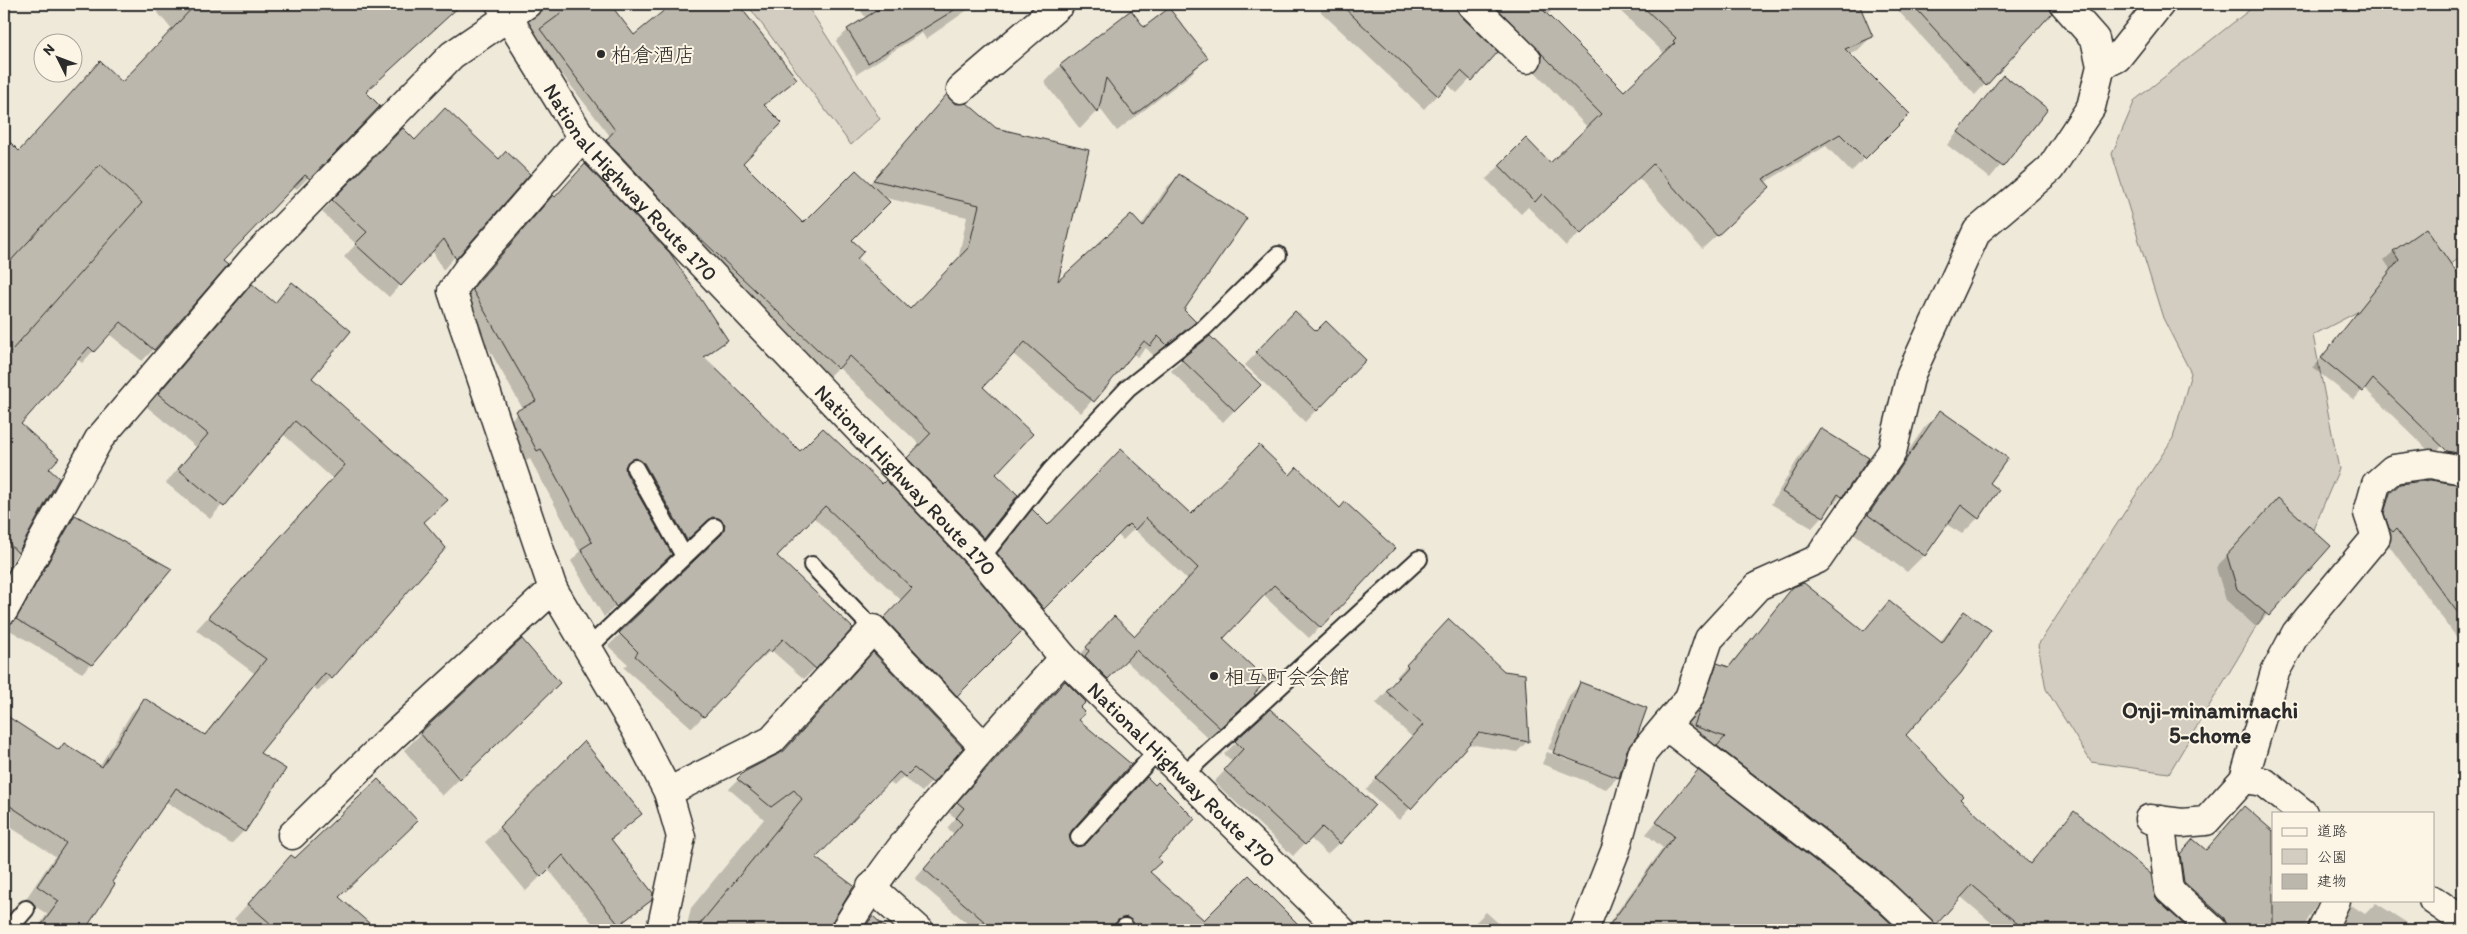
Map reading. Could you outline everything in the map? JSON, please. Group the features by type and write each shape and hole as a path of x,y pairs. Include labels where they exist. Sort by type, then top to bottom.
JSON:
{"main road":[{"path":"961,89 1060,4"},
{"path":"1471,4 1527,59"},
{"path":"1584,930 1616,849 1642,754 1689,698 1709,639 1758,586 1818,560 1892,452 1911,374 1978,231 2050,169 2091,107 2101,66 2095,39 2064,4"},
{"path":"2101,66 2117,58 2160,4"},
{"path":"4,610 11,579 99,439 253,258 452,55 512,8"},
{"name":"National Highway Route 170","path":"512,8 582,138 981,558 1064,658 1341,930"},
{"path":"582,138 467,270 452,291 553,589 636,730 668,792 681,837 662,930"},
{"path":"2213,930 2169,890 2154,819 2182,823 2206,820 2244,779 2275,672 2296,633 2376,536 2368,513 2376,484 2393,469 2430,464 2463,470"},
{"path":"292,835 393,736 553,589"},
{"path":"668,792 772,740 873,629 984,747"},
{"path":"845,930 871,886 984,747 1064,658"},
{"path":"1666,726 1877,889 1921,930"},
{"path":"2244,779 2264,782 2302,812"},
{"path":"871,886 919,930"},
{"path":"2434,901 2463,920"},
{"path":"2322,930 2335,902"}],"lane":[{"path":"981,558 1051,470 1128,388 1204,328 1278,255"},
{"path":"635,468 684,556"},
{"path":"588,648 715,527"},
{"path":"1183,775 1419,559"},
{"path":"812,565 873,629"},
{"path":"1079,836 1158,750"},
{"path":"8,930 26,909"}],"green space":[{"path":"747,4 806,4 880,119 851,145"},
{"path":"2257,4 2463,4 2463,257 2313,335 2339,469 2308,541 2169,773 2091,762 2046,689 2038,645 2173,438 2191,373 2163,318 2112,154 2135,100"}],"building":[{"path":"196,4 462,4 366,92 380,106 310,179 305,175 223,261 228,265 154,350 121,322 94,352 89,347 21,424 59,458 49,469 59,478 18,553 4,538 4,359 142,203 100,164 4,268 4,136 19,151 100,61 122,82"},
{"path":"574,4 610,4 634,35 672,4 738,4 797,79 764,105 782,123 743,163 803,223 856,170 890,202 852,240 864,251 857,259 910,309 969,247 979,205 873,180 947,94 955,104 967,103 996,128 1089,150 1058,281 1131,214 1143,227 1179,174 1247,218 1184,310 1196,322 1167,345 1158,336 1150,346 1144,341 1094,402 1025,342 983,387 1033,434 996,474 1018,495 984,538 907,458 931,433 850,356 838,369 677,216 606,140 615,130 540,29"},
{"path":"887,4 964,4 868,63 847,29"},
{"path":"1340,4 1456,4 1460,15 1498,52 1472,81 1461,71 1438,96"},
{"path":"1493,4 1541,4 1539,6 1624,91 1675,43 1673,41 1676,38 1640,4 1859,4 1873,37 1845,49 1910,114 1865,159 1840,134 1763,179 1770,187 1717,236 1653,164 1581,234 1542,194 1535,202 1499,165 1526,138 1550,163 1601,114"},
{"path":"1912,4 2049,4 2052,13 1986,86"},
{"path":"1169,8 1208,58 1134,115 1106,78 1098,113 1060,65 1131,10 1144,27"},
{"path":"2003,75 2048,109 2003,167 1958,132"},
{"path":"445,108 499,159 506,151 530,174 456,259 444,239 401,286 355,244 367,232 332,200 403,128 415,140"},
{"path":"585,164 670,253 728,340 704,357 800,451 823,428 882,484 886,480 969,568 1022,631 957,696 884,618 912,588 825,506 777,556 853,628 816,669 783,639 771,652 768,650 704,717 635,656 638,652 619,633 722,534 725,524 718,518 712,517 687,540 644,463 636,458 630,460 625,467 626,473 672,554 616,607 581,549 592,542 541,449 537,451 516,411 536,401 472,289 553,195 555,197"},
{"path":"2426,228 2463,282 2463,454 2447,451 2373,379 2363,392 2321,358 2399,260 2393,251"},
{"path":"292,282 351,331 312,378 448,500 424,522 446,548 332,679 325,673 260,753 286,769 245,832 176,788 112,882 115,884 85,930 38,930 59,901 37,886 66,843 4,802 4,714 59,750 64,743 102,767 144,698 205,735 266,659 208,617 345,465 295,421 224,507 178,469 208,434 158,394 252,284 275,303"},
{"path":"1295,311 1316,331 1326,321 1366,360 1317,411 1256,352"},
{"path":"1210,336 1261,385 1235,411 1181,359"},
{"path":"1940,410 2008,458 1990,483 1999,490 1979,519 1961,505 1925,556 1868,515"},
{"path":"1820,428 1869,458 1842,497 1838,494 1824,517 1782,492"},
{"path":"1259,445 1290,475 1297,467 1340,508 1345,502 1395,548 1321,628 1274,585 1223,639 1267,680 1254,694 1256,695 1220,728 1136,650 1108,679 1085,656 1089,651 1086,647 1114,616 1135,636 1198,568 1146,518 1135,530 1129,524 1044,609 997,553 1032,509 1048,525 1121,449 1191,514"},
{"path":"2430,480 2463,485 2463,620 2396,529 2393,532 2389,528 2384,513 2390,493 2400,484"},
{"path":"2278,498 2331,546 2269,616 2237,589 2227,555"},
{"path":"75,515 172,569 92,665 16,619"},
{"path":"1804,583 1864,631 1889,601 1942,643 1964,611 1991,630 1961,673 1906,735 1963,796 1960,799 2030,864 2074,811 2151,874 2154,892 2158,901 2190,930 2025,930 1972,885 1936,925 1887,877 1717,746 1725,737 1694,726 1717,663 1729,667 1793,587"},
{"path":"1449,619 1504,671 1525,674 1529,742 1479,733 1411,809 1376,778 1423,725 1386,691 1408,667 1406,665"},
{"path":"522,639 560,683 460,780 420,733"},
{"path":"873,652 963,748 933,783 914,768 905,777 899,772 816,858 854,886 832,922 830,930 695,930 802,799 794,790 771,807 737,779 744,772 784,751"},
{"path":"1065,681 1086,702 1080,708 1085,713 1079,720 1131,764 1072,830 1069,835 1072,844 1077,847 1086,844 1147,777 1155,785 1158,782 1195,819 1158,858 1161,862 1150,872 1204,920 1249,875 1304,930 1134,930 1134,924 1127,917 1118,920 1112,930 994,930 924,869 962,824 956,818 964,808 957,802"},
{"path":"1580,682 1647,708 1637,736 1627,750 1619,778 1553,753"},
{"path":"1270,709 1375,805 1340,844 1322,827 1305,845 1224,770 1243,749 1235,741"},
{"path":"584,741 642,814 611,839 653,893 652,900 619,925 563,855 541,877 499,827"},
{"path":"1698,770 1867,901 1898,930 1606,930 1674,836 1656,822"},
{"path":"378,779 418,821 339,897 377,930 278,930 248,904 291,855 295,858"},
{"path":"2244,806 2272,830 2273,930 2228,930 2224,918 2184,882 2180,854 2193,839 2206,850"},
{"path":"873,916 888,930 863,930"}],"place":[{"name":"柏倉酒店","path":"601,54"},
{"name":"相互町会会館","path":"1214,676"}],"district":[{"name":"Onji-minamimachi 5-chome","path":"2210,722"}]}
